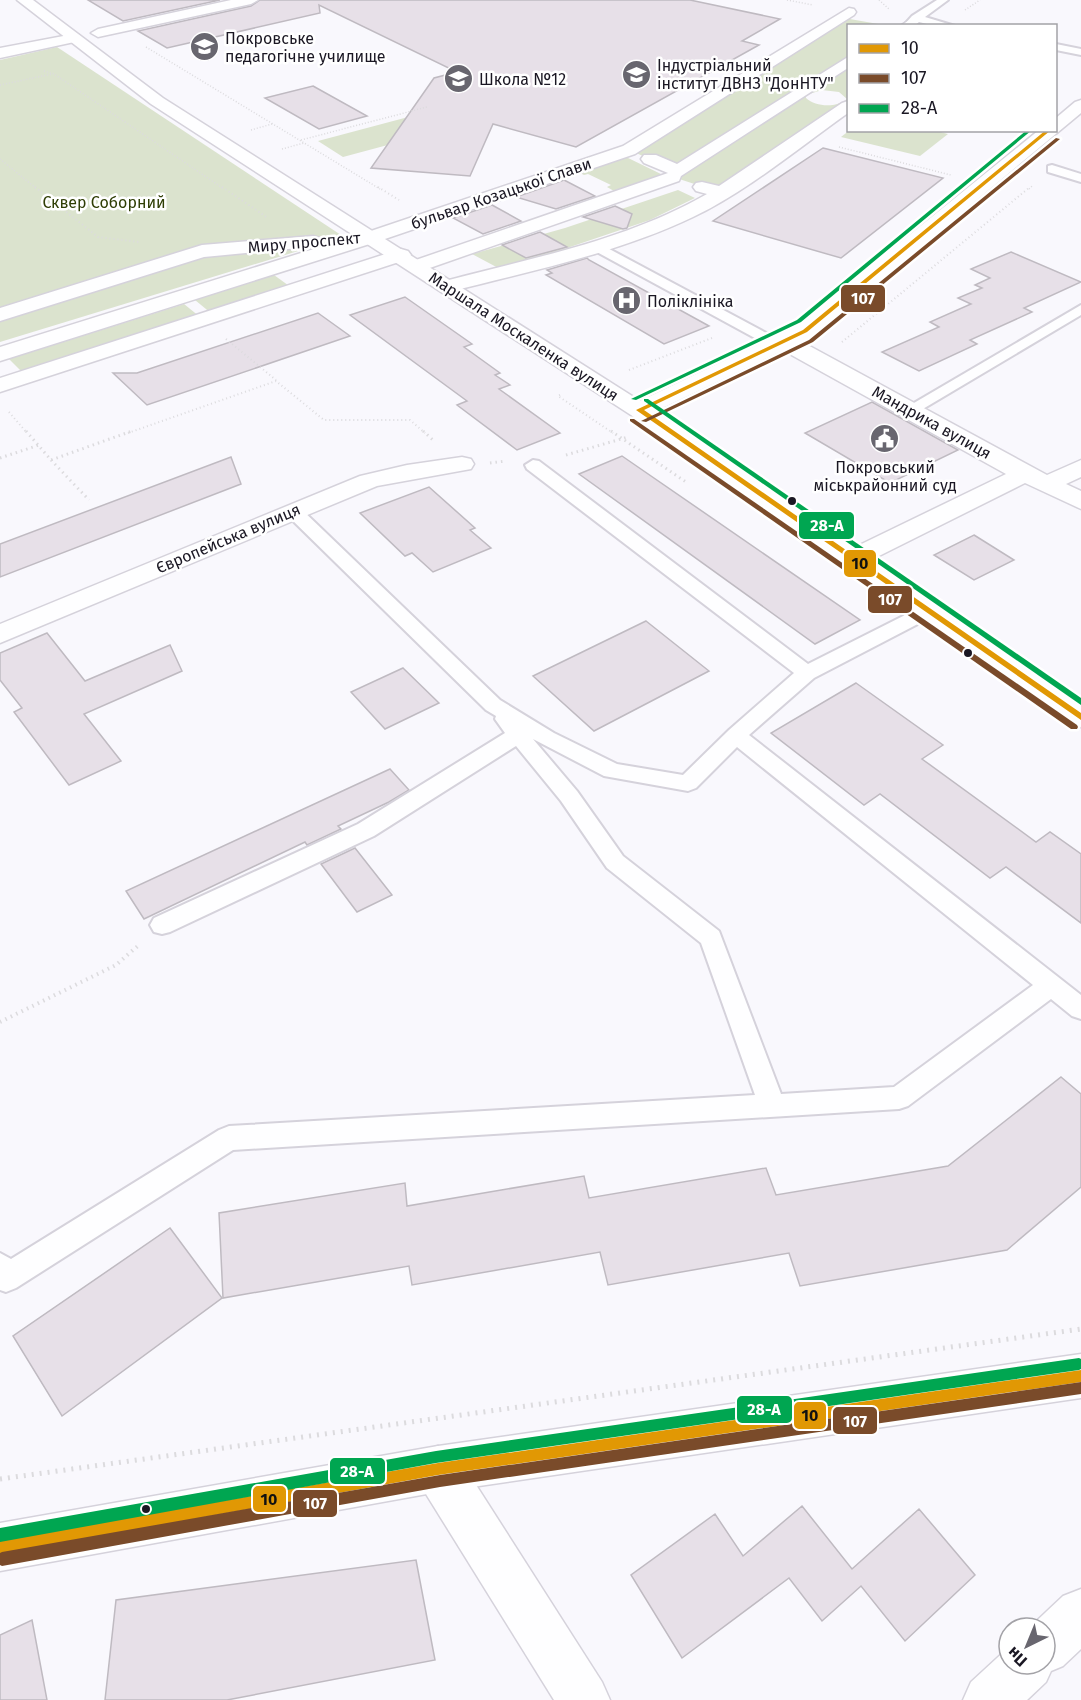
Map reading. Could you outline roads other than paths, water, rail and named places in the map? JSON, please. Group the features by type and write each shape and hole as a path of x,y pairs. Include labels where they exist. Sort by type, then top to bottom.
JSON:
{"street":[{"name":"Маршала Москаленка вулиця","path":"24,0 157,101 597,382 930,610 1081,717"},
{"path":"98,33 251,0"},
{"name":"бульвар Козацької Слави","path":"372,237 629,150 849,12"},
{"path":"0,53 75,38"},
{"path":"409,261 621,197 676,174 847,64"},
{"path":"1057,125 1081,106"},
{"path":"448,286 600,248 687,213 722,194 847,107"},
{"path":"639,410 805,331 1048,132"},
{"path":"629,150 722,194"},
{"path":"567,171 621,197 687,213"},
{"name":"Миру проспект","path":"0,315 202,251 372,237"},
{"name":"Миру проспект","path":"0,354 372,237"},
{"name":"Миру проспект","path":"0,385 202,320 409,261"},
{"name":"Мандрика вулиця","path":"781,343 1081,501"},
{"name":"Європейська вулиця","path":"0,634 369,481 407,472 462,465"},
{"path":"854,558 1036,479 1081,467"},
{"path":"0,1547 438,1469 1081,1376"},
{"path":"438,1469 584,1700"},
{"path":"1057,1637 1081,1614"},
{"path":"989,1700 1015,1676"}],"lane":[{"path":"910,24 943,0"},
{"path":"1057,47 1081,52"},
{"path":"1057,56 1081,61"},
{"path":"1052,169 1081,178"},
{"path":"600,248 744,326 781,343"},
{"path":"910,410 1081,309"},
{"path":"533,465 807,673"},
{"path":"293,511 493,705 569,795 615,862 711,938 772,1106"},
{"path":"493,705 547,738 612,771 688,783 736,735 807,673 930,610"},
{"path":"162,925 366,830 518,735"},
{"path":"736,735 1081,1009"},
{"path":"0,1267 6,1278 229,1138 898,1098 1051,985"}],"place":[{"name":"Покровське педагогічне училище","path":"204,47"},
{"name":"Індустріальний інститут ДВНЗ \"ДонНТУ\"","path":"636,74"},
{"name":"Школа №12","path":"458,79"},
{"name":"Поліклініка","path":"626,301"},
{"name":"Покровський міськрайонний суд","path":"885,439"}],"park label":[{"name":"Сквер Соборний","path":"104,202"}]}
